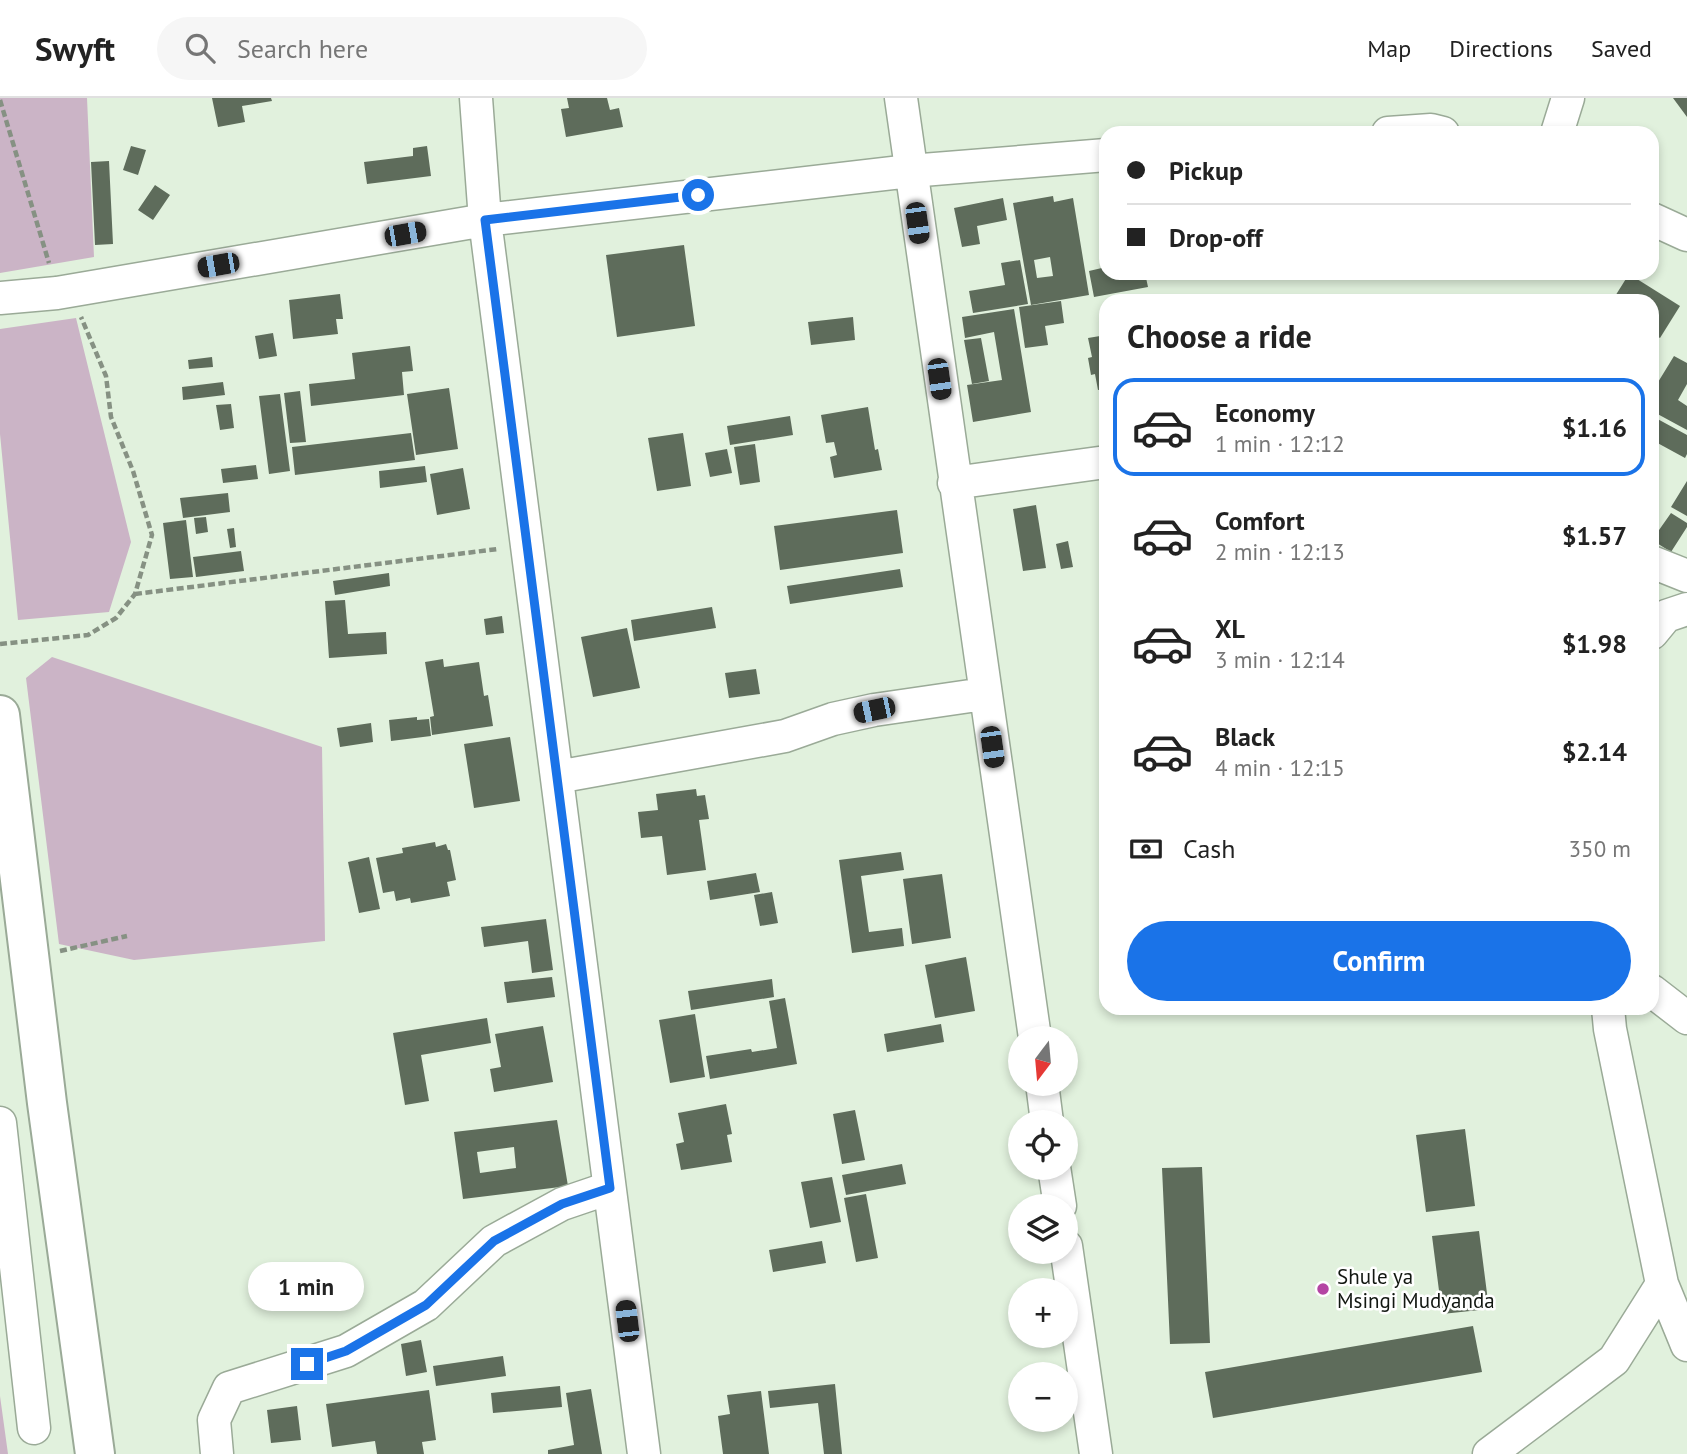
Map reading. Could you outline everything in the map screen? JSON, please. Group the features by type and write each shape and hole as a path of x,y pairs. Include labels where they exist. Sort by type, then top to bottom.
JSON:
{"highway":[{"path":"0,715 49,1117 95,1454"}],"street":[{"path":"476,98 485,220 644,1454"},
{"path":"901,98 1033,1026"},
{"path":"1559,126 1568,98"},
{"path":"0,298 57,293 485,220 910,171 1099,156"},
{"path":"1659,222 1687,235"},
{"path":"954,483 1099,464"},
{"path":"1659,565 1687,576"},
{"path":"1659,625 1667,615 1687,608"},
{"path":"557,777 785,736 833,719 874,710 984,694"},
{"path":"1659,996 1687,1018"},
{"path":"1609,1015 1662,1284 1687,1345"},
{"path":"0,1123 34,1428"},
{"path":"216,1454 214,1420 229,1388 346,1351 426,1305 494,1241 562,1204 610,1188"},
{"path":"1069,1264 1096,1454"},
{"path":"1489,1454 1614,1360 1662,1284"}],"path":[{"path":"0,100 57,293 83,320 106,376 111,417 133,471 152,536 135,594 116,618 88,635 0,645"},
{"path":"135,594 527,546"},
{"path":"30,962 72,947 127,936"}],"shaded area":[{"path":"0,98 87,98 94,257 0,273"},
{"path":"76,318 131,542 109,612 18,620 0,434 0,329"},
{"path":"52,657 322,747 325,941 134,960 59,944 26,678"},
{"path":"0,1396 8,1454 0,1454"}],"building":[{"path":"212,98 271,98 272,101 242,106 245,122 218,127"},
{"path":"567,98 607,98 610,110 619,108 623,127 566,137 561,109 569,108"},
{"path":"1673,98 1687,98 1687,117"},
{"path":"131,146 146,150 138,175 123,170"},
{"path":"427,146 431,176 367,184 364,162 413,156 413,148"},
{"path":"109,161 113,244 95,245 91,162"},
{"path":"155,185 170,195 153,220 138,210"},
{"path":"1053,196 1054,202 1073,198 1089,295 1031,305 1013,203","holes":["1050,257 1053,276 1037,278 1034,260"]},
{"path":"1003,198 1007,220 977,226 980,244 962,247 954,208"},
{"path":"684,245 695,326 617,337 606,255"},
{"path":"1020,260 1028,304 973,313 969,291 1005,285 1001,263"},
{"path":"1099,269 1099,280 1146,280 1148,287 1094,297 1089,271"},
{"path":"1625,280 1639,280 1680,306 1660,338 1659,294 1616,294"},
{"path":"340,294 343,319 336,319 338,334 293,339 289,300"},
{"path":"1061,301 1064,323 1045,326 1048,345 1025,348 1019,307"},
{"path":"1014,309 1031,412 973,422 967,385 1002,380 994,332 965,338 962,317"},
{"path":"853,317 855,340 811,345 808,322"},
{"path":"273,333 277,356 259,359 255,336"},
{"path":"1099,336 1099,390 1095,374 1091,375 1088,358 1092,357 1088,338"},
{"path":"981,338 989,381 972,384 964,340"},
{"path":"410,346 413,371 402,372 404,395 311,406 309,384 355,379 352,353"},
{"path":"1674,356 1687,363 1687,384 1678,400 1687,406 1687,430 1659,415 1659,381"},
{"path":"212,357 213,367 189,369 188,360"},
{"path":"223,382 225,395 183,400 182,387"},
{"path":"449,388 458,449 416,455 407,394"},
{"path":"300,391 306,442 290,443 284,393"},
{"path":"280,394 290,471 269,474 259,396"},
{"path":"231,404 234,428 220,430 216,405"},
{"path":"868,407 875,450 878,449 882,470 834,478 830,457 837,455 834,442 826,443 821,415"},
{"path":"790,416 793,435 730,445 727,426"},
{"path":"1659,420 1687,435 1685,458 1659,444"},
{"path":"411,433 415,460 295,475 292,447"},
{"path":"683,433 691,486 657,491 648,438"},
{"path":"755,444 760,482 740,485 734,447"},
{"path":"727,449 732,473 710,477 705,453"},
{"path":"256,465 258,479 223,483 221,469"},
{"path":"425,466 427,482 380,488 379,471"},
{"path":"463,468 470,509 437,515 430,474"},
{"path":"1687,481 1687,516 1671,507"},
{"path":"228,493 230,512 183,518 180,498"},
{"path":"1036,505 1046,568 1023,571 1013,509"},
{"path":"897,510 903,553 780,570 774,526"},
{"path":"1671,513 1687,523 1671,552 1659,544 1659,530"},
{"path":"206,517 208,532 196,534 194,518"},
{"path":"186,520 193,577 170,579 163,523"},
{"path":"234,528 236,547 230,548 227,529"},
{"path":"1068,541 1073,567 1061,569 1056,544"},
{"path":"241,551 244,571 196,577 193,557"},
{"path":"900,569 903,587 790,604 787,586"},
{"path":"389,573 390,586 335,595 333,581"},
{"path":"345,600 348,634 386,632 387,654 329,658 325,601"},
{"path":"712,607 716,628 634,641 631,620"},
{"path":"502,616 504,633 486,635 484,619"},
{"path":"627,628 640,688 593,697 581,637"},
{"path":"443,659 444,667 479,662 484,696 488,695 493,726 432,735 430,717 434,716 425,662"},
{"path":"756,669 760,694 729,698 725,673"},
{"path":"417,717 417,720 429,719 431,736 391,741 389,720"},
{"path":"371,723 373,742 340,747 337,728"},
{"path":"510,737 520,801 474,808 464,744"},
{"path":"696,789 697,796 705,795 709,819 699,820 706,870 667,875 662,836 641,838 638,812 658,810 656,794"},
{"path":"435,842 436,847 446,844 450,850 456,880 447,882 450,896 411,903 410,898 396,901 394,891 383,893 376,858 403,853 402,848"},
{"path":"901,852 904,870 861,876 869,932 902,928 904,946 852,953 839,860"},
{"path":"369,857 380,909 359,913 348,862"},
{"path":"756,873 760,892 710,900 707,881"},
{"path":"942,874 951,938 912,944 903,879"},
{"path":"772,892 778,923 760,926 754,895"},
{"path":"546,919 553,970 532,973 528,941 484,947 481,927"},
{"path":"966,957 975,1011 935,1018 925,965"},
{"path":"552,977 555,997 507,1003 504,982"},
{"path":"772,979 774,997 691,1010 688,991"},
{"path":"785,998 797,1064 710,1079 706,1056 777,1048 769,1001"},
{"path":"695,1014 705,1077 670,1083 659,1020"},
{"path":"487,1018 491,1043 421,1055 429,1101 405,1105 393,1033"},
{"path":"941,1024 944,1042 887,1052 884,1034"},
{"path":"543,1026 553,1082 494,1092 490,1069 501,1067 495,1034"},
{"path":"726,1104 732,1134 727,1135 732,1162 681,1170 676,1144 684,1142 678,1113"},
{"path":"855,1110 865,1160 842,1164 833,1114"},
{"path":"557,1120 568,1186 463,1199 454,1132","holes":["514,1147 516,1168 480,1173 477,1152"]},
{"path":"1465,1129 1475,1206 1426,1212 1416,1135"},
{"path":"902,1164 906,1184 846,1195 842,1175"},
{"path":"1202,1167 1210,1343 1170,1344 1162,1168"},
{"path":"832,1177 841,1222 810,1228 801,1182"},
{"path":"866,1194 878,1258 856,1262 844,1198"},
{"path":"1479,1231 1489,1309 1442,1314 1432,1236"},
{"path":"822,1241 826,1263 773,1272 769,1250"},
{"path":"1473,1326 1482,1372 1213,1418 1205,1372"},
{"path":"421,1340 427,1372 406,1376 401,1344"},
{"path":"503,1356 506,1376 436,1386 433,1366"},
{"path":"835,1384 842,1454 824,1454 818,1403 770,1408 768,1391"},
{"path":"560,1386 562,1407 493,1413 491,1393"},
{"path":"591,1389 602,1454 548,1454 548,1450 574,1445 566,1393"},
{"path":"429,1390 436,1440 422,1442 424,1454 377,1454 375,1441 332,1447 326,1404"},
{"path":"761,1391 769,1454 723,1454 718,1416 730,1414 727,1395"},
{"path":"297,1406 301,1440 271,1443 267,1410"}],"place":[{"name":"Shule ya Msingi Mudyanda","path":"1323,1289"}],"route":[{"path":"307,1364 346,1351 426,1305 494,1241 562,1204 610,1188 485,220 698,195"}]}
